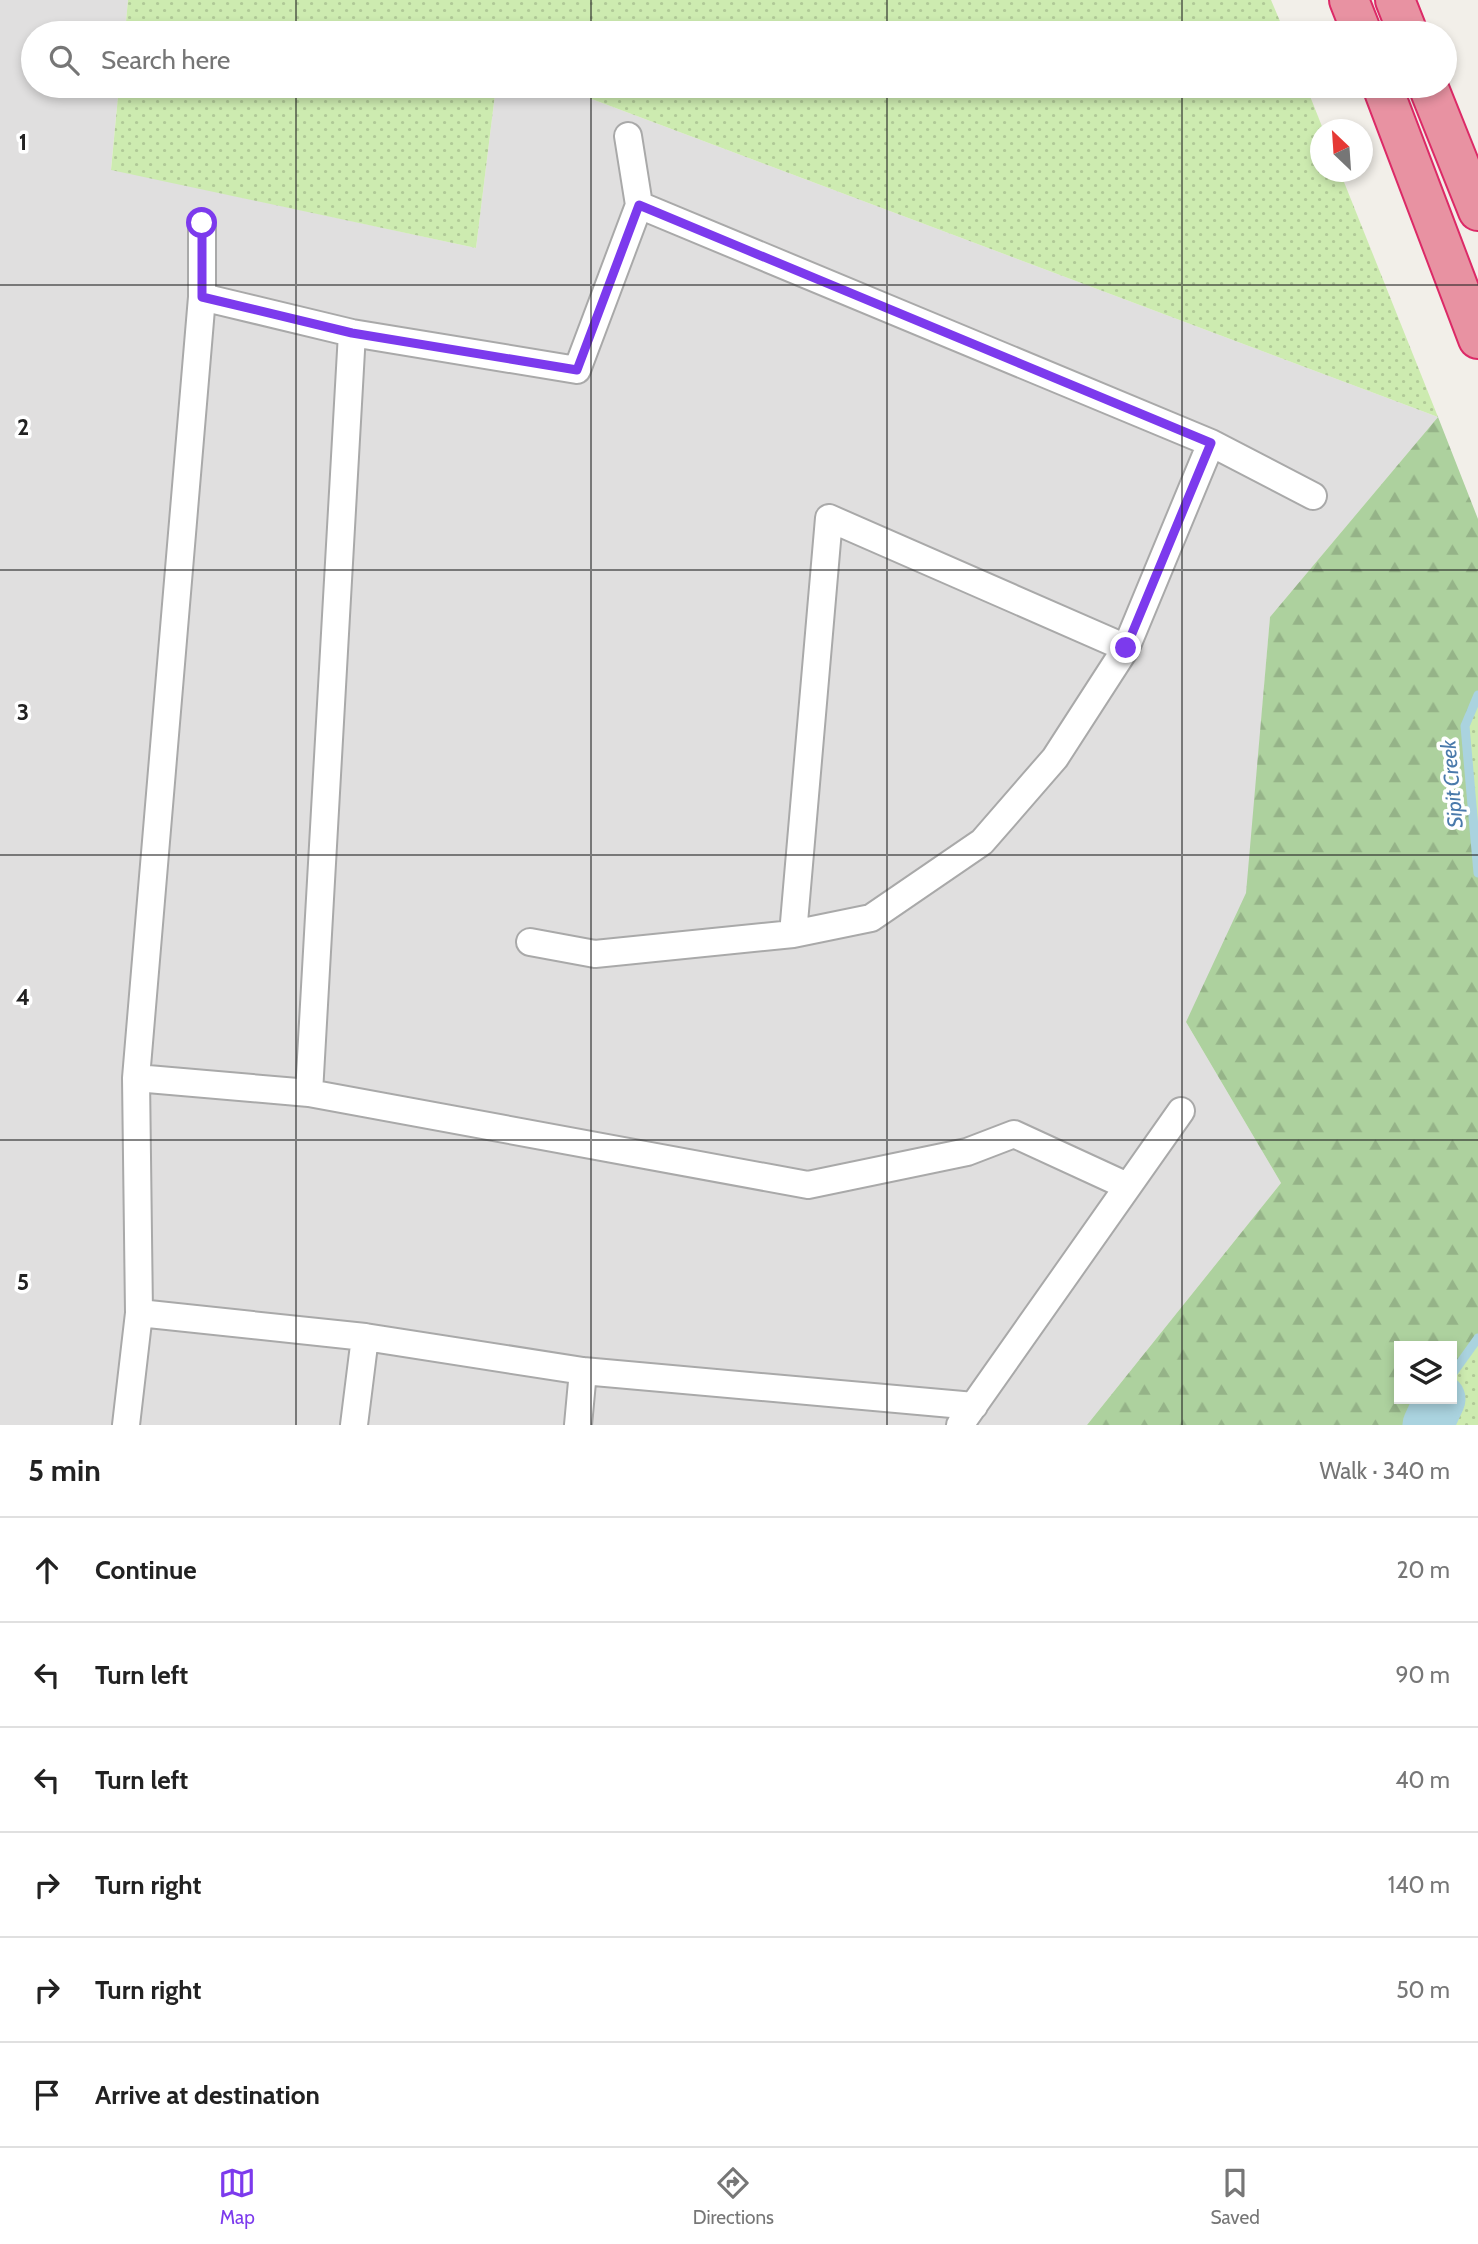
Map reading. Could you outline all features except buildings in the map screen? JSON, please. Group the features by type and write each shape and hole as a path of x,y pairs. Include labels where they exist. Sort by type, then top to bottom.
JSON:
{"highway":[{"path":"1349,0 1357,21"},
{"path":"1395,0 1403,21"},
{"path":"1387,98 1478,339"},
{"path":"1433,98 1478,211"}],"street":[{"path":"202,297 352,333 577,370 639,205 628,136"},
{"path":"639,205 1211,443 1313,496"},
{"path":"126,1425 139,1312 136,1078 202,297 202,223"},
{"path":"309,1093 352,333"},
{"path":"530,942 595,954 793,934 871,918 982,842 1055,758 1126,648 1211,443"},
{"path":"793,934 829,518 1126,648"},
{"path":"136,1078 309,1093 808,1185 967,1152 1014,1134 1127,1186"},
{"path":"139,1312 365,1337 583,1371 967,1416 1181,1111"},
{"path":"354,1425 365,1337"},
{"path":"578,1425 583,1371"}],"shaded area":[{"path":"0,0 128,0 126,21 21,21 21,98 118,98 111,169 476,248 495,98 589,98 1438,417 1270,617 1244,930 1186,1022 1281,1183 1087,1425 0,1425"}],"green space":[{"path":"128,0 1271,0 1280,21 126,21"},
{"path":"118,98 495,98 476,248 111,170"},
{"path":"589,98 1311,98 1319,119 1310,119 1310,182 1344,182 1438,417"},
{"path":"1438,417 1478,519 1478,695 1465,726 1478,873 1478,1338 1457,1368 1457,1341 1394,1341 1394,1404 1438,1404 1428,1425 1087,1425 1281,1183 1186,1022 1246,893 1270,617"},
{"path":"1478,695 1478,873 1465,726"},
{"path":"1478,1338 1478,1425 1428,1425 1438,1404 1457,1404 1457,1368"}],"waterway":[{"name":"Sipit Creek","path":"1478,695 1465,726 1478,873"},
{"name":"Sipit Creek","path":"1457,1367 1478,1338"},
{"path":"1428,1425 1438,1404"}],"route":[{"path":"202,223 202,297 352,333 577,370 639,205 1211,443 1126,648"}]}
